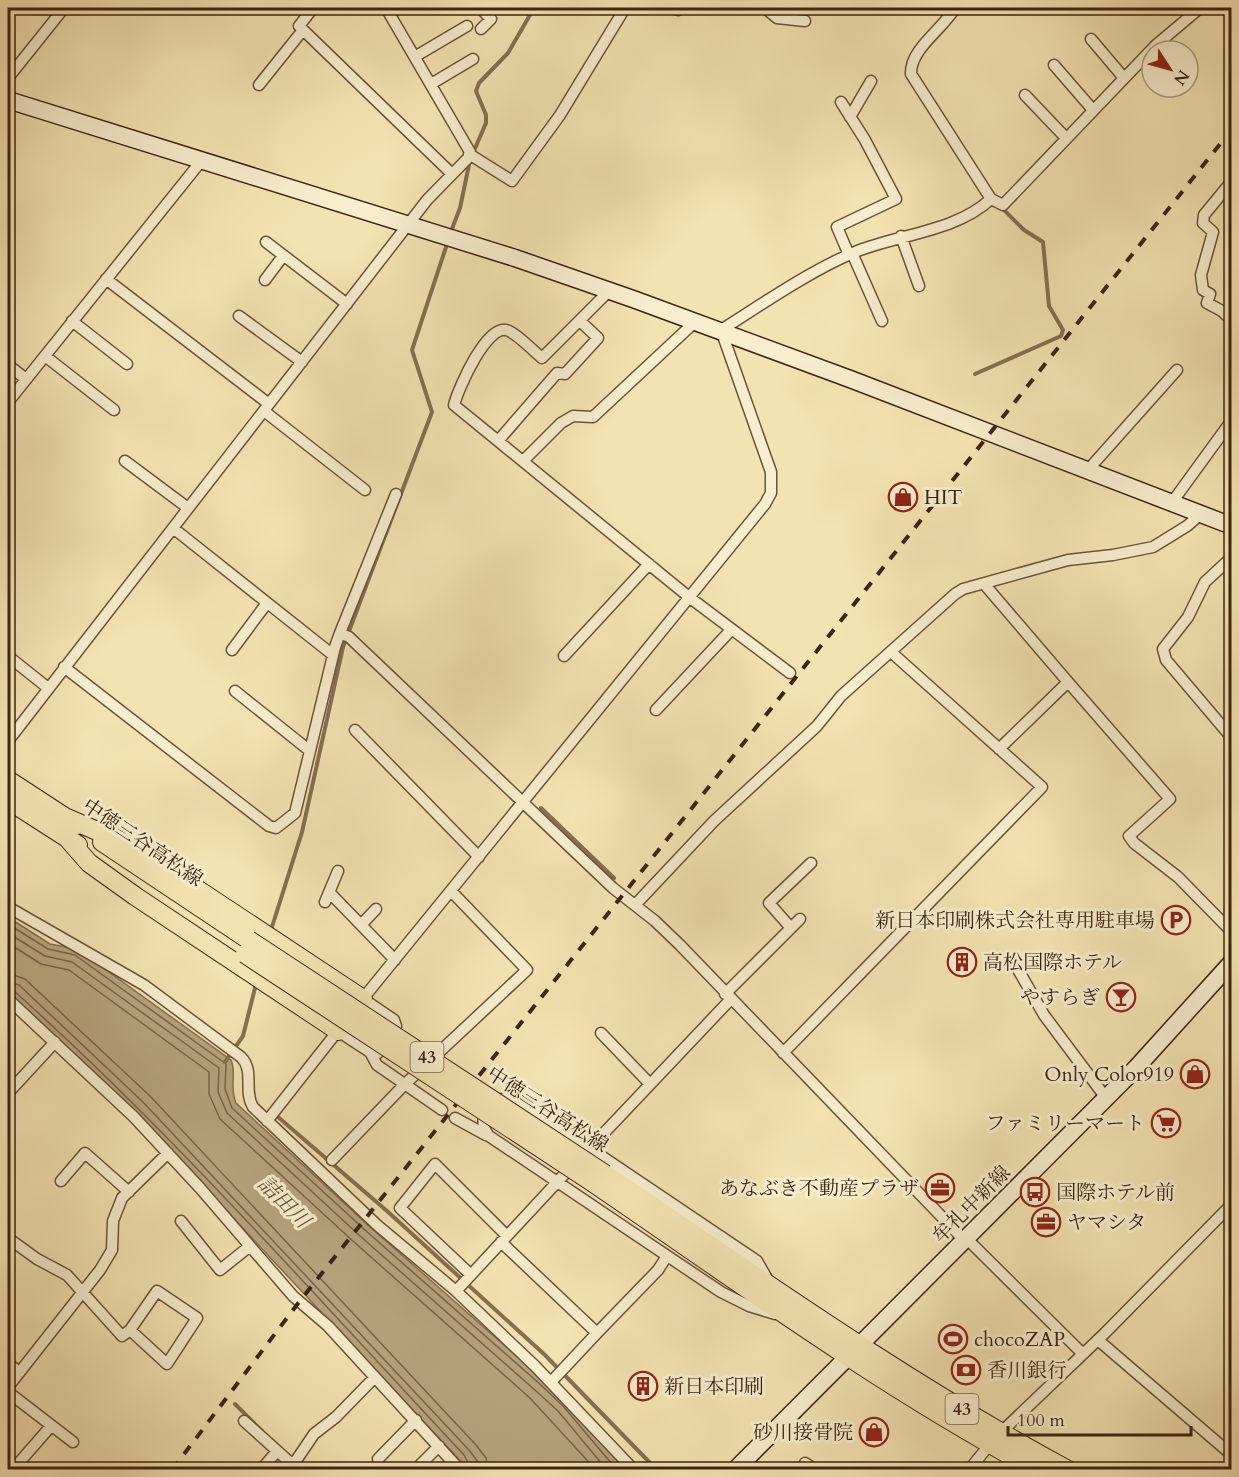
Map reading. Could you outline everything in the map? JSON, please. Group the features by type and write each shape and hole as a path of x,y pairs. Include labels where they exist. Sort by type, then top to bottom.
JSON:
{"main road":[{"name":"中徳三谷高松線","path":"8,780 67,818 247,947"},
{"name":"中徳三谷高松線","path":"8,800 247,947 600,1179 772,1287 854,1350 995,1439 1037,1470"},
{"path":"67,818 132,846 363,999"},
{"path":"68,839 89,863 135,896 338,1031"},
{"name":"中徳三谷高松線","path":"600,1179 792,1319 854,1350"},
{"name":"中徳三谷高松線","path":"995,1439 1068,1470"}],"street":[{"path":"8,78 64,8"},
{"path":"313,8 299,26 452,174"},
{"path":"386,8 416,56 469,154 512,181 560,116 625,8"},
{"path":"480,8 491,19 481,29"},
{"path":"765,8 777,18 805,21"},
{"path":"955,8 941,28 916,55 910,66 911,74 991,199 1003,205 1156,45 1200,8"},
{"path":"416,56 467,26"},
{"path":"259,85 303,30"},
{"path":"1091,39 1124,78"},
{"path":"431,84 473,59"},
{"path":"1054,65 1093,110"},
{"path":"850,117 871,81"},
{"path":"1025,95 1066,138"},
{"path":"8,100 408,225 696,321 1087,471 1173,501 1232,526"},
{"path":"841,102 896,199 837,226 882,321"},
{"path":"8,741 408,225 468,158 469,154"},
{"path":"8,402 202,160"},
{"path":"1232,181 1204,215 1203,223 1213,232 1201,275 1203,290 1210,294 1207,303 1232,321"},
{"path":"721,330 851,254 901,236 951,222 980,209 991,199"},
{"path":"901,236 919,286"},
{"path":"266,242 347,304"},
{"path":"265,279 284,256"},
{"path":"106,279 365,490"},
{"path":"542,358 609,291"},
{"path":"239,316 302,362"},
{"path":"72,321 127,364"},
{"path":"580,321 598,338 565,374 557,373 508,330 500,330 490,335 459,388 454,405 689,597 790,673"},
{"path":"523,462 561,423 573,416 593,417 696,321"},
{"path":"267,1121 363,999 765,504 771,492 771,471 721,330"},
{"path":"45,356 114,410"},
{"path":"8,365 26,379"},
{"path":"1087,471 1177,370"},
{"path":"498,441 557,373"},
{"path":"1173,501 1232,420"},
{"path":"125,460 188,508"},
{"path":"64,667 269,826 276,828 295,813 333,655 396,494"},
{"path":"635,904 714,821 810,733 842,696 955,594 963,589 986,585 1068,560 1113,555 1153,547 1187,526 1202,513"},
{"path":"173,528 333,655"},
{"path":"1232,557 1205,582 1188,617 1163,649 1166,660 1232,738"},
{"path":"564,656 649,564"},
{"path":"986,585 1170,799 1129,836 1134,843 1178,877 1232,932"},
{"path":"232,650 267,603"},
{"path":"656,710 731,630"},
{"path":"340,633 349,637 613,888 635,904 680,945 966,1240 1083,1354"},
{"path":"783,1053 1042,788 891,652"},
{"path":"8,656 48,688"},
{"path":"999,749 1068,682"},
{"path":"235,691 310,751"},
{"path":"354,730 479,857"},
{"path":"791,928 769,903 811,863"},
{"path":"338,871 327,897 361,925 396,960"},
{"path":"332,1160 404,1085 527,970 452,892"},
{"path":"8,907 144,985 241,1057 249,1069 249,1100 267,1121 377,1225 456,1291 551,1382 634,1470"},
{"path":"361,925 376,909"},
{"path":"456,1291 650,1084 800,919"},
{"name":"牟礼中新線","path":"735,1470 1106,1098 1232,962"},
{"path":"1016,966 1044,1015 1106,1098"},
{"path":"338,1031 370,1052 378,1053 396,1026 394,1020 363,999"},
{"path":"8,1002 55,1042 168,1153 293,1296 328,1326 460,1470"},
{"path":"601,1033 650,1084"},
{"path":"8,1093 55,1042"},
{"path":"370,1052 377,1065 442,1110"},
{"path":"489,1136 483,1128 482,1120 494,1101 506,1098 518,1100 757,1262 772,1287"},
{"path":"455,1118 489,1136 721,1292 749,1306 792,1319"},
{"path":"61,1181 85,1153 129,1192"},
{"path":"8,1387 100,1270 112,1250 113,1221 122,1198 168,1153"},
{"path":"471,1275 400,1208 435,1164 597,1334"},
{"path":"986,1470 972,1466 995,1439 1098,1340 1232,1204"},
{"path":"181,1221 220,1270 250,1246"},
{"path":"8,1238 37,1259 67,1275 122,1336 130,1330 157,1291 197,1318 167,1364 130,1330"},
{"path":"551,1382 658,1270 667,1256"},
{"path":"1098,1340 1232,1455"},
{"path":"8,1363 19,1372"},
{"path":"244,1421 277,1451 295,1463 314,1434 336,1417 375,1377"},
{"path":"8,1392 73,1442"},
{"path":"378,1459 416,1420"},
{"path":"17,1465 51,1426"},
{"path":"415,1470 439,1446"},
{"path":"261,1470 277,1451"},
{"path":"806,1463 816,1470"}],"water":[{"name":"詰田川","path":"8,917 50,944 77,949 231,1060 236,1103 369,1226 545,1381 625,1469 468,1469 134,1112 8,993"}],"waterway":[{"path":"473,153 486,123 486,115 476,91 479,83 508,53 534,8"},
{"path":"450,234 460,208 470,160"},
{"path":"975,374 1061,336 1063,330 1049,306 1043,242 1024,230 1002,208"},
{"path":"271,930 302,832 343,647 432,412 412,350 448,241"},
{"path":"541,808 614,878"},
{"path":"225,1062 243,1036 256,984"},
{"path":"278,1117 387,1211 545,1355 657,1470"},
{"path":"235,1404 262,1431"},
{"path":"986,1463 998,1470"}],"railway":[{"path":"172,1470 299,1302 1232,129"}],"place":[{"name":"HIT","path":"903,497"},
{"name":"新日本印刷株式会社専用駐車場","path":"1176,920"},
{"name":"高松国際ホテル","path":"962,962"},
{"name":"やすらぎ","path":"1121,997"},
{"name":"Only Color919","path":"1195,1074"},
{"name":"ファミリーマート","path":"1166,1123"},
{"name":"あなぶき不動産プラザ","path":"940,1188"},
{"name":"国際ホテル前","path":"1035,1192"},
{"name":"ヤマシタ","path":"1046,1222"},
{"name":"chocoZAP","path":"953,1339"},
{"name":"香川銀行","path":"966,1370"},
{"name":"新日本印刷","path":"643,1386"},
{"name":"砂川接骨院","path":"874,1432"}]}
